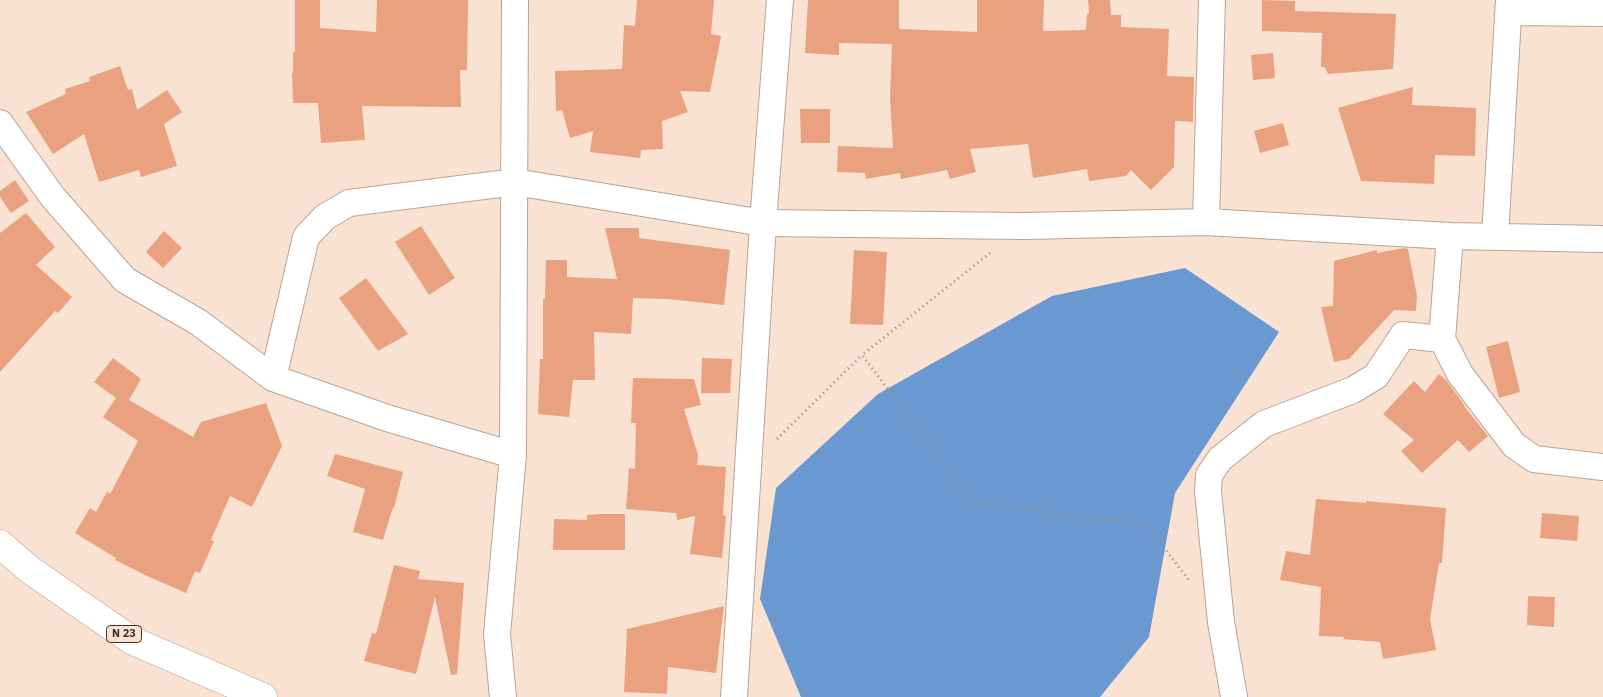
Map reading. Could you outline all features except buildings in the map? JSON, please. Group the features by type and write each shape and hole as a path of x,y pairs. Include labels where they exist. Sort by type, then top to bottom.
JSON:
{"main road":[{"name":"N 23","path":"0,544 30,570 133,641 263,697"}],"street":[{"path":"503,697 497,634 514,455 514,0"},
{"path":"734,697 780,0"},
{"path":"1206,222 1212,0"},
{"path":"1495,238 1509,6 1603,13"},
{"path":"0,123 52,196 126,280 198,322 274,378 387,418 514,455"},
{"path":"274,378 306,237 325,217 349,203 515,182 764,223 1024,226 1206,222 1495,238 1603,239"},
{"path":"1450,236 1442,339 1460,374 1514,445 1534,459 1603,467"},
{"path":"1234,697 1221,622 1208,491 1209,475 1220,459 1264,424 1353,390 1376,376 1403,335 1442,339"}],"path":[{"path":"748,468 862,355 1024,226"},
{"path":"862,355 973,502 1147,526 1192,585"}],"water":[{"path":"1185,268 1279,332 1175,493 1149,637 1100,697 801,697 760,599 776,488 878,394 1052,296"}]}
